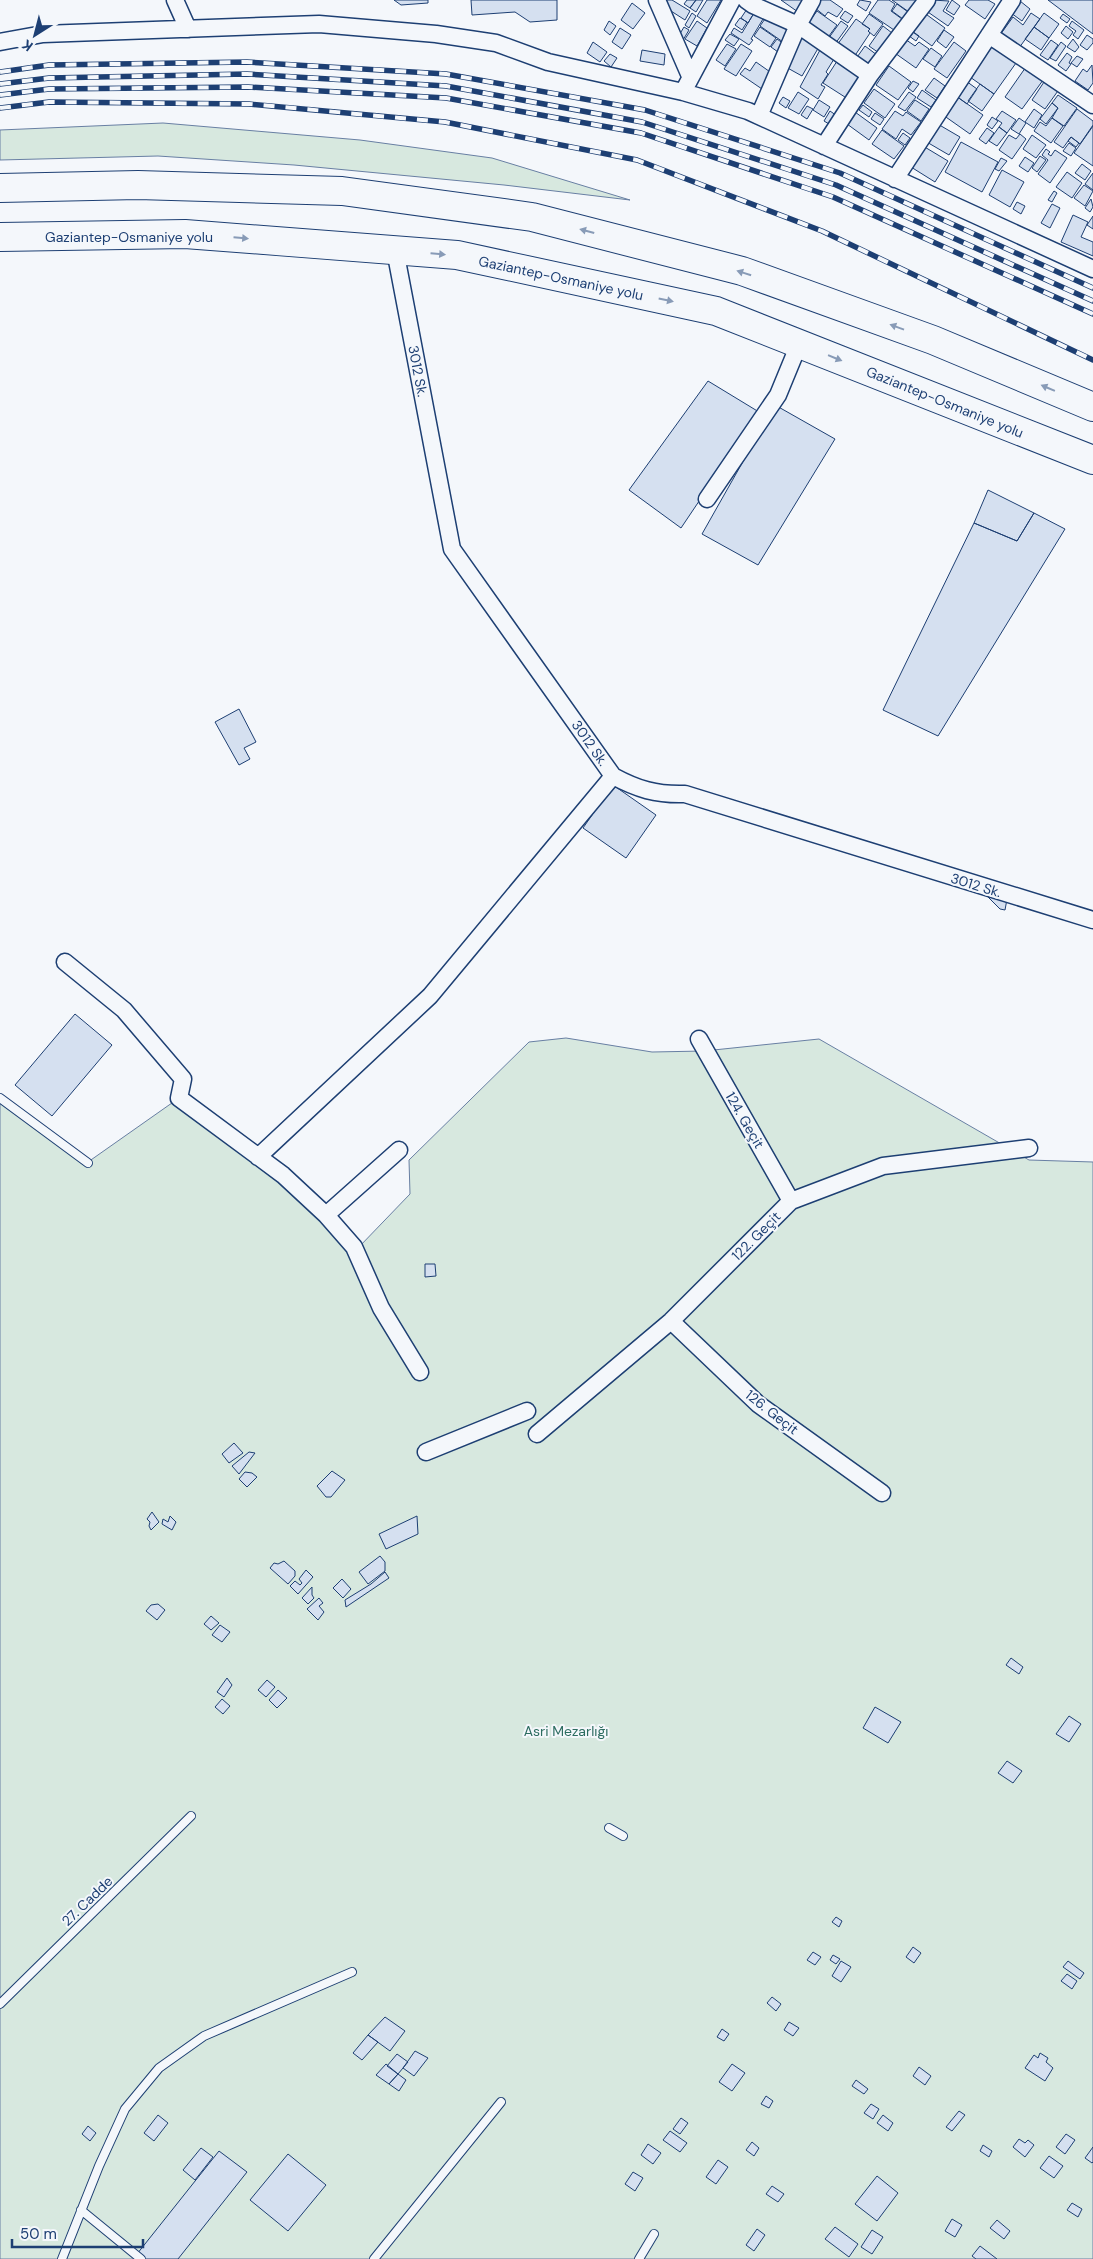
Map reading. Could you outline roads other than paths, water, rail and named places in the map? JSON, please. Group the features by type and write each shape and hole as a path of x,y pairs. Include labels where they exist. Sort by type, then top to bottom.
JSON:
{"highway":[{"path":"0,188 138,185 342,191 532,217 742,271 933,340 1093,407"},
{"name":"Gaziantep-Osmaniye yolu","path":"0,237 185,234 457,255 716,311 1093,460"}],"street":[{"path":"175,0 188,29"},
{"path":"657,0 690,76"},
{"path":"683,92 732,0"},
{"path":"759,116 798,25 812,0"},
{"path":"824,146 870,75 927,0"},
{"path":"895,179 1012,0"},
{"path":"752,2 798,25 870,75"},
{"path":"0,42 43,34 320,24 436,34 496,43 548,62 683,92 759,116 1093,269"},
{"path":"989,35 1093,105"},
{"name":"3012 Sk.","path":"395,250 452,549 613,776 636,788 668,794 684,794 1093,920"},
{"path":"707,499 778,395 799,344"},
{"path":"258,1157 430,996 613,776"},
{"path":"65,962 124,1010 183,1079 179,1098 283,1175 326,1215 354,1247 381,1308 420,1372"},
{"name":"124. Geçit","path":"699,1039 791,1201"},
{"name":"122. Geçit","path":"538,1434 672,1321 791,1201 883,1166 1029,1148"},
{"path":"326,1215 399,1150"},
{"name":"126. Geçit","path":"672,1321 758,1404 882,1493"},
{"path":"426,1452 527,1410"}],"lane":[{"path":"0,1098 88,1162"},
{"name":"27. Cadde","path":"0,2004 192,1816"},
{"path":"609,1828 623,1836"},
{"path":"62,2259 98,2166 125,2109 159,2068 204,2036 352,1972"},
{"path":"374,2259 502,2102"},
{"path":"81,2210 140,2259"},
{"path":"639,2259 654,2234"}],"railway":[{"path":"0,72 49,65 247,62 446,74 645,110 840,173 1093,288"},
{"path":"0,84 49,78 247,74 446,86 642,122 836,185 1093,301"},
{"path":"0,95 49,89 248,87 446,98 641,133 833,197 1093,314"},
{"path":"0,108 49,102 249,104 445,122 637,160 822,231 1093,360"}],"park label":[{"name":"Asri Mezarlığı","path":"566,1731"}]}
